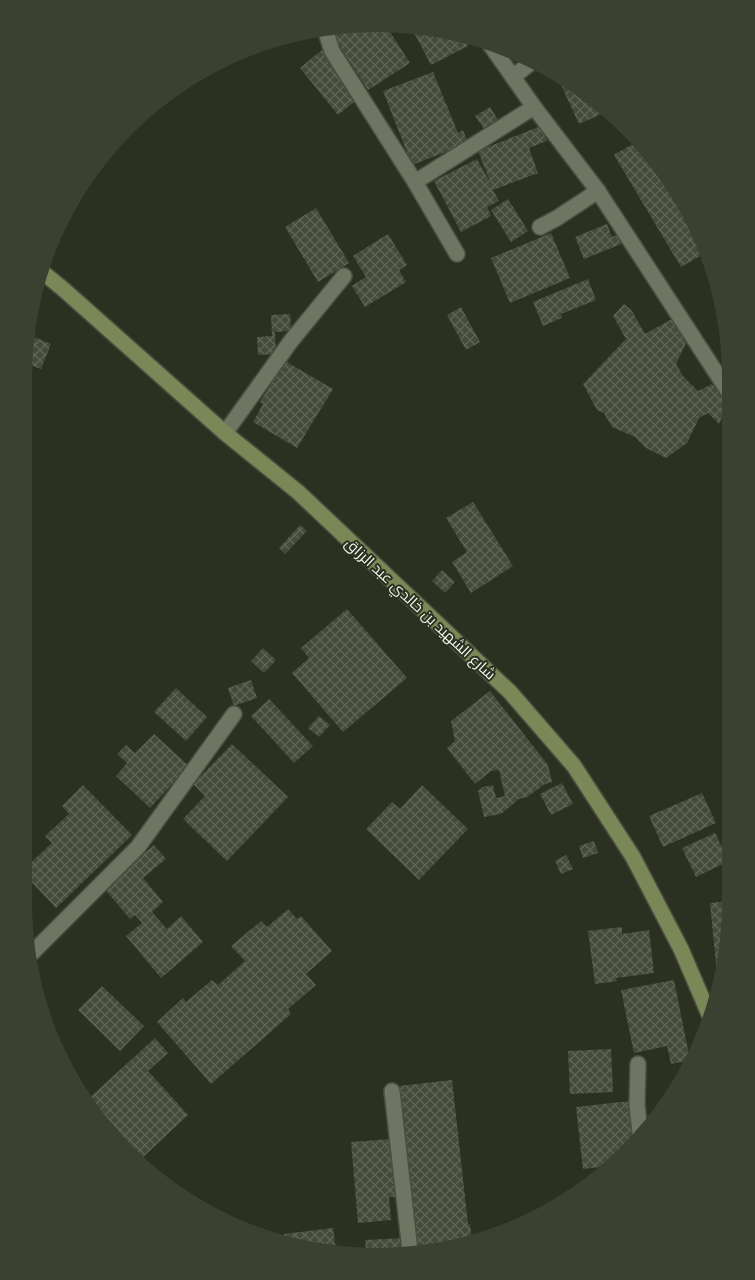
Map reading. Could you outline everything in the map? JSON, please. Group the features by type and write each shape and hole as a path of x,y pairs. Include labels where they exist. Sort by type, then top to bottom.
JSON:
{"main road":[{"name":"شارع الشهيد بن خالدي عبد الرزاق","path":"48,277 225,433 298,492 510,692 574,766 633,857 680,949 706,1007"}],"street":[{"path":"327,36 332,51 457,254"},
{"path":"496,54 598,191 722,382"},
{"path":"513,77 526,66"},
{"path":"414,182 534,107"},
{"path":"540,227 598,191"},
{"path":"225,433 291,341 344,276"},
{"path":"35,950 138,847 234,714"},
{"path":"638,1064 637,1105 639,1127"},
{"path":"392,1091 409,1246"}],"building":[{"path":"355,33 390,33 410,63 368,90 333,36"},
{"path":"415,34 467,44 468,46 431,65"},
{"path":"322,50 360,97 338,115 300,68"},
{"path":"433,72 458,133 463,130 468,143 412,165 383,91"},
{"path":"562,86 601,114 579,124"},
{"path":"490,107 498,120 484,129 475,116"},
{"path":"541,126 547,141 529,148 538,173 493,190 499,201 487,207 491,216 461,232 434,181 477,159 491,184 478,151"},
{"path":"632,144 637,150 651,167 676,205 700,256 681,267 614,155"},
{"path":"508,199 528,231 511,242 491,210"},
{"path":"316,208 349,263 318,282 285,227"},
{"path":"607,224 612,237 622,233 626,242 584,259 575,237"},
{"path":"551,233 570,278 510,303 491,258"},
{"path":"388,234 407,265 399,270 406,282 365,307 352,286 366,277 353,256"},
{"path":"588,279 596,300 561,314 562,318 543,326 533,302"},
{"path":"624,304 632,311 645,334 674,318 688,339 676,364 683,376 698,391 712,384 722,393 722,417 719,424 708,413 699,418 687,443 666,458 646,448 635,437 612,427 604,413 597,410 583,384 626,339 613,316"},
{"path":"461,307 480,342 466,350 447,315"},
{"path":"290,314 291,331 275,332 276,354 258,355 257,337 272,336 271,315"},
{"path":"35,337 51,344 41,369 33,366"},
{"path":"285,361 333,389 297,448 253,422 263,404 260,402"},
{"path":"473,502 513,566 471,593 452,562 467,552 446,518"},
{"path":"300,525 307,531 285,554 279,548"},
{"path":"442,570 455,582 445,593 432,581"},
{"path":"347,609 407,678 343,732 292,673 309,658 301,648"},
{"path":"263,648 276,660 264,673 251,661"},
{"path":"251,680 257,698 234,706 228,688"},
{"path":"176,688 207,717 186,741 154,712"},
{"path":"490,691 548,765 552,782 545,784 527,797 519,799 501,814 484,817 478,791 483,787 493,785 496,798 505,796 499,770 491,771 475,784 447,748 455,741 451,721"},
{"path":"269,699 313,746 294,763 251,716"},
{"path":"319,716 330,725 319,737 308,728"},
{"path":"154,734 189,766 150,808 116,776 127,763 117,754 126,745 135,753"},
{"path":"232,744 288,797 227,861 183,819 205,796 193,784"},
{"path":"562,783 573,804 551,815 540,794"},
{"path":"83,785 132,835 56,908 32,882 32,862 52,843 45,836 69,814 62,806"},
{"path":"422,785 468,829 419,880 366,829 392,802 400,809"},
{"path":"702,793 716,823 663,847 649,816"},
{"path":"715,833 722,847 722,864 696,877 682,848"},
{"path":"594,841 598,853 583,858 579,846"},
{"path":"154,845 166,859 143,878 163,902 152,912 167,929 181,916 203,942 161,978 126,936 142,923 135,915 130,919 104,888"},
{"path":"566,855 573,869 561,874 555,861"},
{"path":"722,902 722,925 716,968 710,903"},
{"path":"288,909 297,919 301,916 332,951 306,974 316,985 288,1009 291,1014 211,1084 157,1022 183,998 186,1002 212,980 218,985 245,961 231,946 261,921 267,927"},
{"path":"622,927 622,934 649,930 654,973 616,978 617,981 595,984 588,931"},
{"path":"674,980 688,1052 683,1061 671,1064 667,1046 634,1053 621,990"},
{"path":"102,986 144,1026 120,1051 78,1010"},
{"path":"155,1038 168,1053 148,1071 188,1115 144,1156 118,1130 92,1095"},
{"path":"611,1049 613,1092 570,1094 568,1051"},
{"path":"452,1080 468,1224 470,1224 471,1235 417,1245 399,1086"},
{"path":"630,1101 633,1134 599,1167 583,1169 576,1107"},
{"path":"391,1139 396,1197 389,1197 391,1220 358,1223 351,1142"},
{"path":"333,1228 335,1245 310,1241 284,1234"},
{"path":"404,1238 404,1247 366,1247 365,1240"}]}
